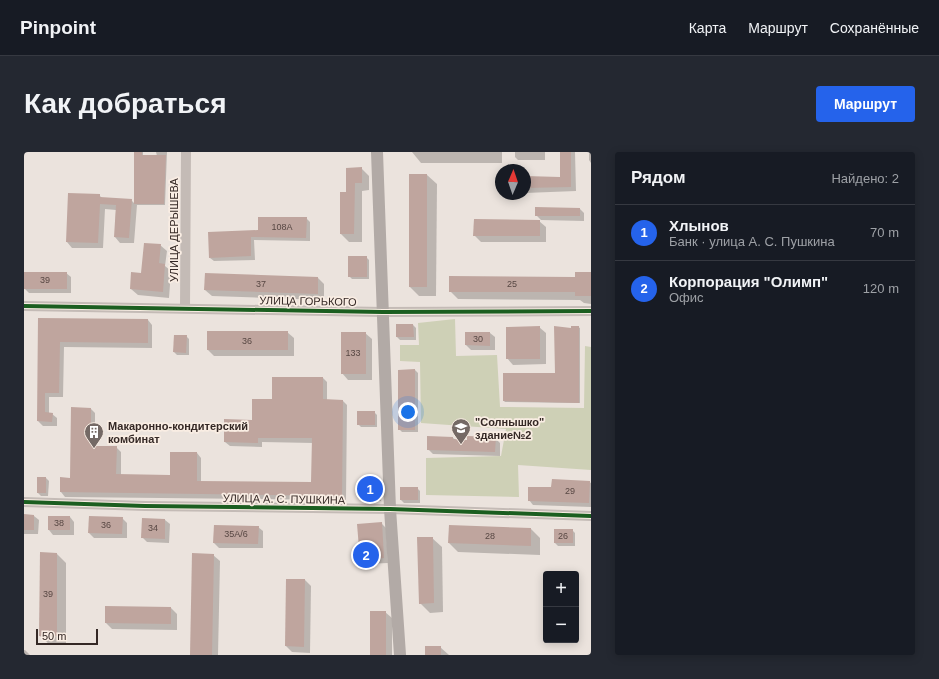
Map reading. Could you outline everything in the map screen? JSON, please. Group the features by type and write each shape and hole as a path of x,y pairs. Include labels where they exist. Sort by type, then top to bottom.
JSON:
{"main road":[{"path":"377,152 390,509 400,655"}],"street":[{"name":"УЛИЦА ДЕРЫШЕВА","path":"185,308 186,152"},
{"name":"УЛИЦА ГОРЬКОГО","path":"24,306 384,312 591,311"},
{"name":"УЛИЦА А. С. ПУШКИНА","path":"24,502 145,506 390,509 591,516"}],"green space":[{"path":"455,319 456,356 497,355 500,407 584,408 585,346 591,347 591,470 518,465 519,497 426,495 426,458 501,456 506,429 421,423 420,362 400,361 400,345 419,345 418,323"}],"building":[{"path":"134,152 142,152 142,155 166,155 164,204 134,204"},
{"path":"560,152 571,152 571,187 531,188 531,176 560,177"},
{"path":"362,167 362,183 355,183 354,234 340,234 340,192 346,192 346,168"},
{"path":"409,174 427,174 427,287 409,287"},
{"path":"68,193 100,194 100,197 132,199 129,238 114,237 116,205 100,204 98,243 66,242"},
{"path":"535,207 580,208 580,216 535,216"},
{"path":"258,217 307,217 306,238 251,237 251,256 209,258 208,232 258,230"},
{"path":"474,219 540,220 540,236 473,236"},
{"path":"144,243 161,244 159,263 165,264 163,292 130,289 131,272 141,273"},
{"path":"348,256 367,256 367,277 348,277"},
{"path":"24,272 67,272 67,289 24,289"},
{"path":"575,272 591,272 591,296 575,296 575,292 449,292 449,276 575,277"},
{"path":"205,273 318,277 318,294 204,290"},
{"path":"38,318 148,319 148,343 60,342 59,393 45,393 45,412 53,413 52,422 37,421"},
{"path":"396,324 413,324 414,337 396,337"},
{"path":"540,326 540,359 506,359 506,327"},
{"path":"554,326 571,328 571,326 579,326 579,403 503,401 503,373 555,373"},
{"path":"207,331 288,331 288,350 207,350"},
{"path":"341,332 366,332 366,374 341,374"},
{"path":"465,332 490,332 490,346 465,345"},
{"path":"174,335 187,335 186,353 173,352"},
{"path":"415,369 415,430 398,430 398,370"},
{"name":"Макаронно-кондитерский комбинат","path":"272,377 323,377 323,399 343,400 342,496 60,492 60,477 70,478 71,407 91,408 91,446 117,446 116,474 170,475 170,452 197,452 197,481 311,482 312,438 258,438 258,443 224,442 224,419 252,420 252,399 272,399"},
{"path":"357,411 375,411 375,425 357,425"},
{"name":"\"Солнышко\" здание№2","path":"427,436 453,437 453,439 467,440 467,436 496,437 495,452 427,450"},
{"path":"37,477 46,477 46,493 37,493"},
{"path":"552,479 590,481 589,503 528,501 528,487 551,487"},
{"path":"361,480 378,480 378,498 361,498"},
{"path":"400,487 418,487 418,500 400,500"},
{"path":"24,514 34,515 34,530 24,530"},
{"path":"48,516 70,516 70,530 48,530"},
{"path":"89,516 123,517 122,534 88,533"},
{"path":"142,518 165,519 165,539 141,538"},
{"path":"382,522 384,558 360,560 357,524"},
{"path":"214,525 259,526 258,544 213,543"},
{"path":"449,525 531,528 531,546 448,543"},
{"path":"554,529 573,529 573,543 554,543"},
{"path":"417,537 433,537 434,603 419,604"},
{"path":"40,552 57,553 57,636 39,636"},
{"path":"192,553 214,554 212,655 190,655"},
{"path":"286,579 305,579 304,647 285,646"},
{"path":"105,606 171,607 171,624 105,623"},
{"path":"370,611 386,611 386,655 370,655"},
{"path":"425,646 441,646 441,655 425,655"}],"cycle path":[{"path":"24,306 383,312 591,311"},
{"path":"24,502 145,506 390,509 591,516"}],"place":[{"name":"\"Солнышко\" здание№2","path":"461,445"},
{"name":"Макаронно-кондитерский комбинат","path":"94,449"},
{"name":"Хлынов","path":"370,489"},
{"name":"Корпорация \"Олимп\"","path":"366,555"}]}
